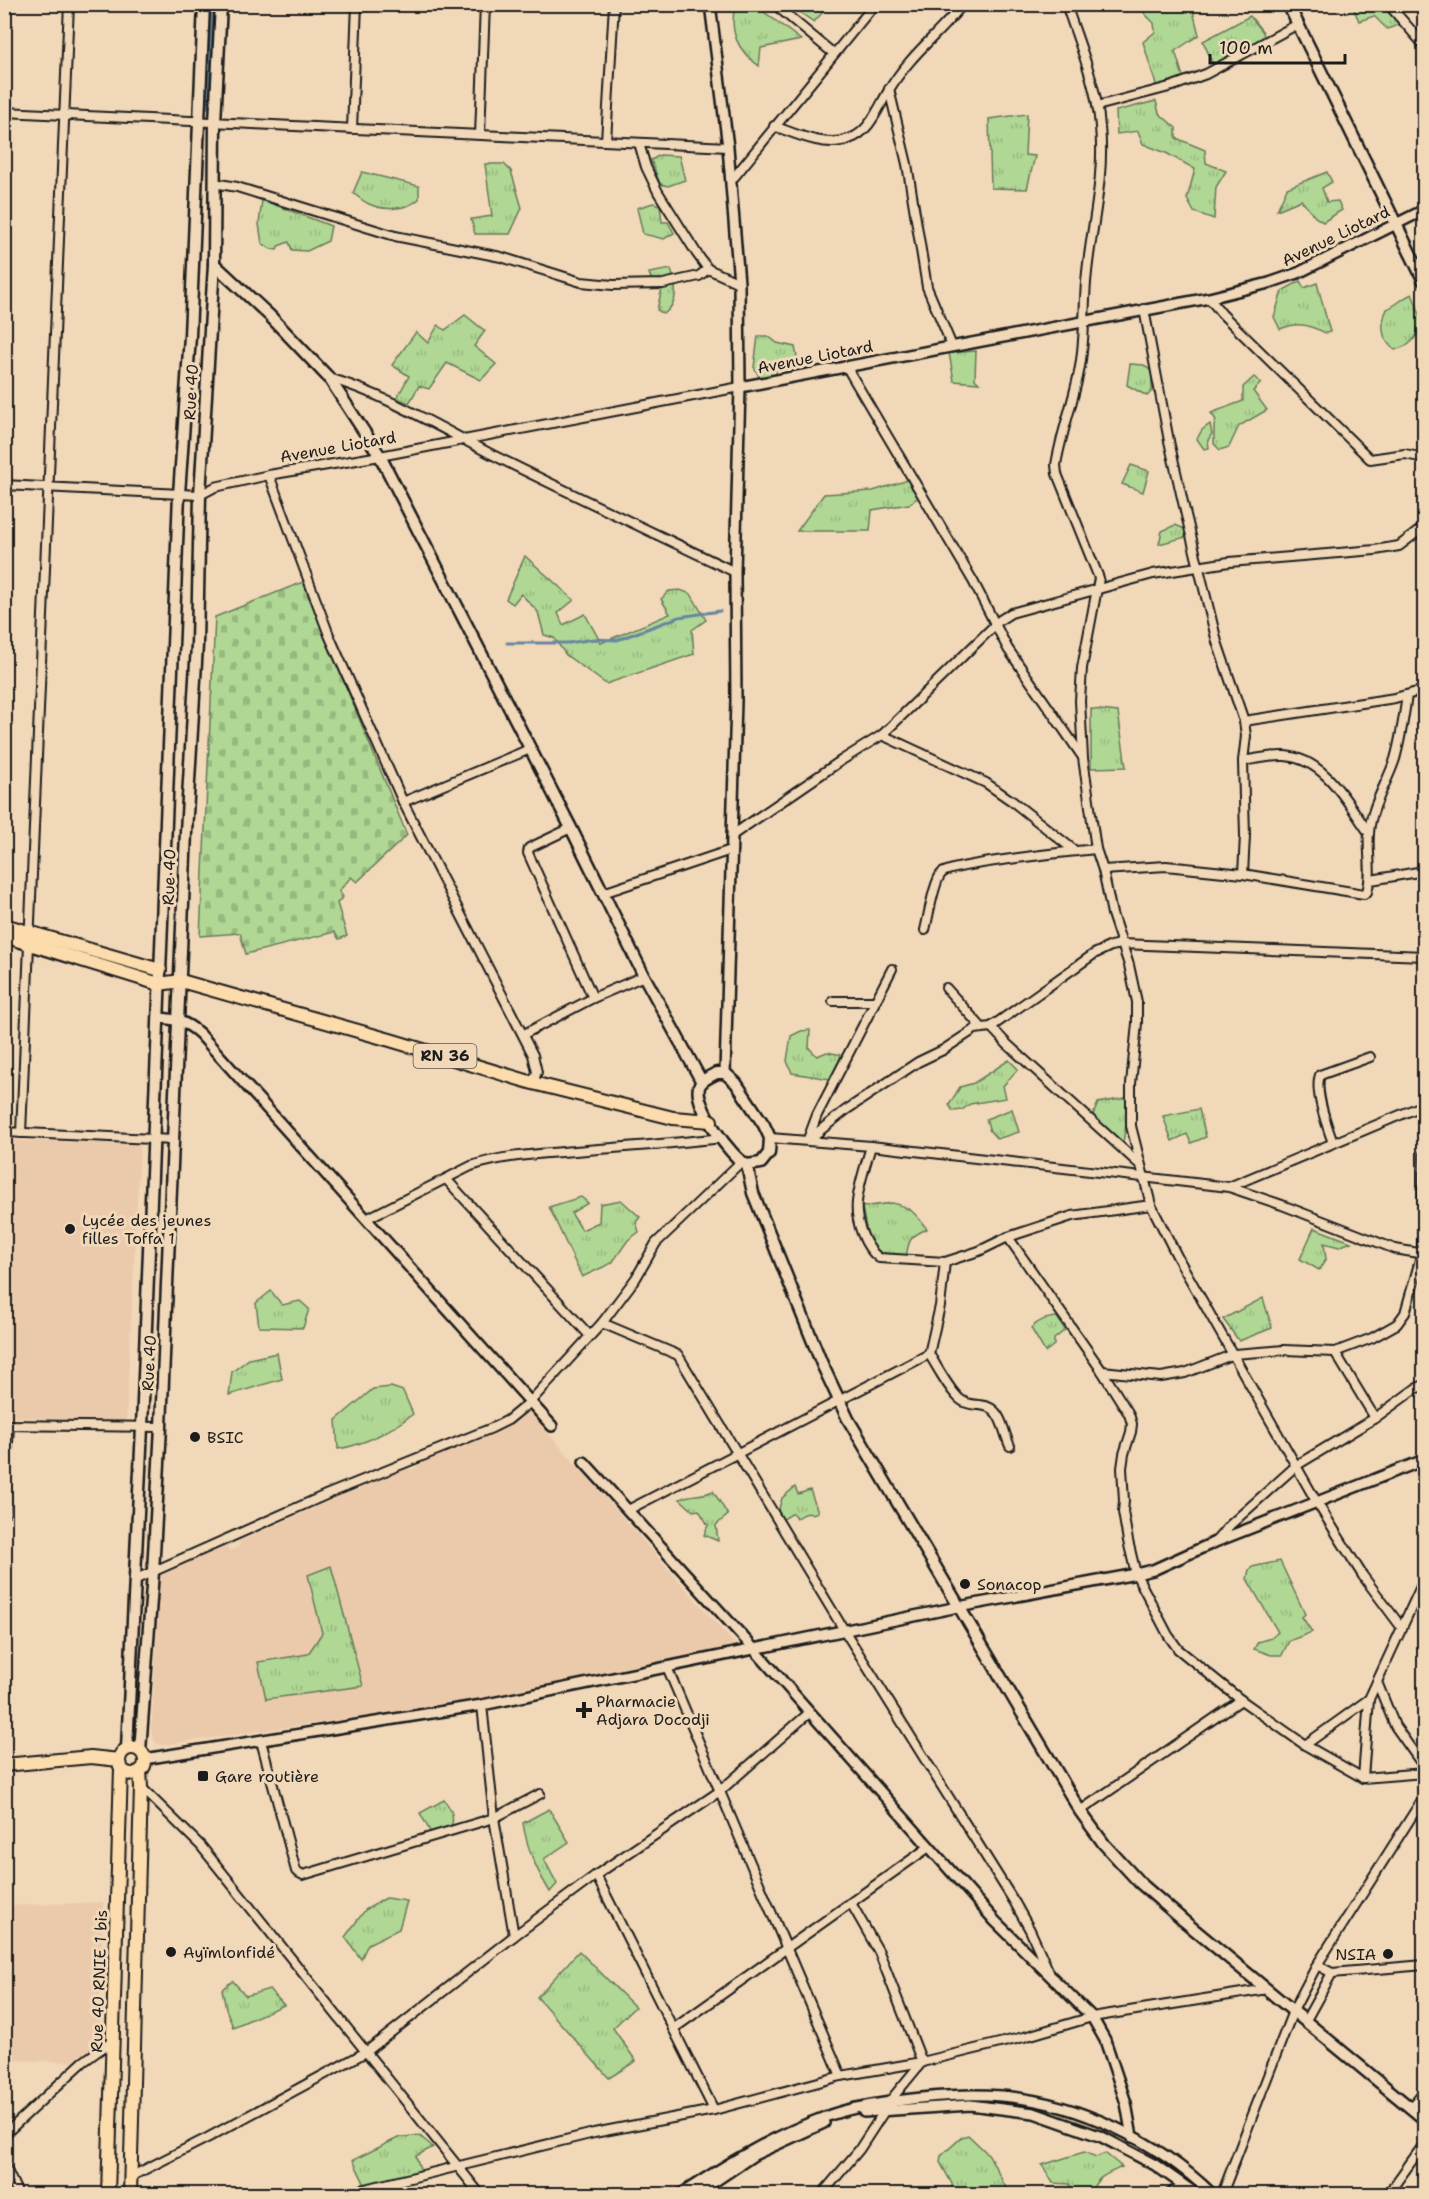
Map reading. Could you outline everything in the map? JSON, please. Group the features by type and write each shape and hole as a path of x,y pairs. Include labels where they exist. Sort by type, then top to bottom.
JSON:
{"main road":[{"name":"Rue 40","path":"127,1749 179,494 190,336 204,4"},
{"name":"Rue 40","path":"141,1760 161,1427 186,832 197,645 200,495 214,264 215,122 221,4"},
{"path":"1288,4 1425,281"},
{"path":"214,264 270,316 329,378 380,456 571,828 644,976 702,1082"},
{"name":"RN 36","path":"4,925 31,938 159,984 181,981"},
{"name":"RN 36","path":"4,936 31,938 160,970 181,981 533,1083 685,1120 711,1121"},
{"path":"744,1164 755,1165 766,1159 769,1153 770,1138 736,1083 725,1073 717,1073 702,1082 698,1096 704,1111 729,1151 744,1164 753,1193 839,1401 958,1607 1080,1810 1104,1844 1139,1882 1184,1922 1425,2119"},
{"path":"120,1764 123,1751 136,1749 141,1760 141,1787 130,2194"},
{"path":"4,1765 103,1757 120,1764 128,1773 141,1760"},
{"name":"Rue 40 RNIE 1 bis","path":"108,2194 120,1764"}],"street":[{"path":"21,1132 69,4"},
{"path":"352,129 357,4"},
{"path":"480,135 485,4"},
{"path":"606,141 614,4"},
{"path":"710,4 728,147 739,283 740,387 735,572 734,834 725,1073"},
{"path":"774,4 834,54"},
{"path":"731,181 874,4"},
{"path":"774,126 814,140 834,142 850,139 868,125 889,89 918,50 941,31 963,4"},
{"path":"1066,4 1097,106 1100,128 1100,176 1086,275 1085,320 1079,371 1056,465 1057,474 1099,578 1082,668 1080,701 1083,758 1096,849 1104,870 1112,914 1129,965 1138,1011 1130,1116 1132,1136 1151,1205 1178,1258 1316,1502 1363,1575 1402,1628"},
{"path":"1388,4 1425,45"},
{"path":"1097,106 1173,86 1206,74 1298,24"},
{"path":"889,89 907,164 927,287 952,346"},
{"path":"4,112 728,147"},
{"path":"639,143 646,167 658,192 708,269 739,283"},
{"path":"214,183 237,187 395,236 501,257 581,282 613,285 663,284 699,276 708,269"},
{"name":"Avenue Liotard","path":"200,495 215,487 269,475 380,456 1209,298 1298,273 1425,210"},
{"path":"1209,298 1222,314 1370,459 1405,454 1425,458"},
{"path":"1144,309 1169,441 1217,642 1244,721 1246,736 1243,761 1245,836 1243,874"},
{"path":"846,366 973,581 1008,649 1083,758"},
{"path":"329,378 354,386 735,572"},
{"path":"269,475 330,635 403,802 524,1034 536,1064 537,1072 533,1083"},
{"path":"4,485 200,495"},
{"path":"734,834 882,735 1011,613 1153,574 1229,562 1399,546 1425,527"},
{"path":"1244,721 1407,695 1425,690"},
{"path":"1104,870 1166,866 1243,874 1360,895 1367,892 1371,880 1369,833 1375,803 1386,783 1395,757 1407,695"},
{"path":"882,735 986,783 1075,851"},
{"path":"403,802 530,748"},
{"path":"1243,761 1288,756 1316,769 1343,795 1369,833"},
{"path":"571,828 529,848 528,853 593,998"},
{"path":"925,930 938,878 945,871 1096,849"},
{"path":"603,893 732,850"},
{"path":"1371,880 1425,871"},
{"path":"808,1140 846,1110 918,1062 944,1050 967,1032 992,1027 1104,949 1121,944 1425,956"},
{"path":"808,1140 821,1106 892,969"},
{"path":"524,1034 593,998 644,976"},
{"path":"946,987 981,1028"},
{"path":"832,1001 875,1001"},
{"path":"158,1018 179,1020 190,1025 200,1034 552,1426"},
{"path":"992,1027 1007,1044 1140,1164"},
{"path":"1332,1143 1323,1113 1318,1080 1320,1075 1370,1057"},
{"path":"1229,1187 1425,1105"},
{"path":"4,1132 174,1140"},
{"path":"366,1220 481,1163 525,1154 652,1146 721,1138"},
{"path":"770,1138 871,1146 1229,1187 1395,1249 1423,1253"},
{"path":"871,1146 856,1202 858,1218 868,1245 879,1258 945,1262 979,1251 1008,1237 1072,1216 1151,1205"},
{"path":"1102,1371 1161,1377 1185,1373 1234,1354 1284,1350 1335,1352 1372,1338 1397,1324 1403,1319 1423,1253 1425,1154"},
{"path":"134,1580 334,1491 492,1428 508,1419 531,1402 602,1323 636,1278 656,1243 744,1164"},
{"path":"447,1180 590,1336"},
{"path":"1008,1237 1102,1371 1129,1414 1132,1424 1122,1468 1123,1512 1136,1574 1168,1635 1178,1649 1241,1700 1305,1745 1363,1778 1425,1773"},
{"path":"945,1262 940,1306 929,1354 958,1398 971,1406 989,1407 996,1413 1002,1422 1004,1434 1010,1446"},
{"path":"602,1323 678,1355 844,1630 1015,1903 1051,1976"},
{"path":"1335,1352 1375,1418"},
{"path":"628,1510 929,1354"},
{"path":"1215,1542 1230,1525 1297,1465 1375,1418 1414,1389 1425,1384"},
{"path":"4,1514 7,1425 161,1427"},
{"path":"141,1760 482,1705 958,1607 1136,1574 1153,1570 1215,1542 1425,1460"},
{"path":"584,1462 754,1649 995,1921 1092,2017 1105,2040 1126,2103 1132,2137"},
{"path":"1363,1778 1370,1699 1425,1580"},
{"path":"1416,1598 1425,1605"},
{"path":"667,1667 841,2076"},
{"path":"1377,1682 1395,1726 1425,1767"},
{"path":"1305,1745 1370,1699"},
{"path":"1080,1810 1241,1700"},
{"path":"482,1705 494,1818 514,1936"},
{"path":"130,2177 366,2052 596,1875 720,1791 809,1713"},
{"path":"261,1741 296,1871 303,1875 494,1818 540,1794"},
{"path":"141,1787 201,1846 480,2194"},
{"path":"1222,2194 1293,2011 1317,1965 1425,1797"},
{"path":"673,2029 929,1847"},
{"path":"596,1875 714,2110"},
{"path":"850,1903 879,1952 922,2062"},
{"path":"1317,1965 1332,1972 1425,1965"},
{"path":"1306,2020 1332,1972"},
{"path":"345,2194 594,2133 714,2110 841,2076 922,2062 1024,2037 1092,2017 1267,1989"},
{"path":"4,2135 83,2062 113,2040"},
{"path":"822,2194 860,2150 887,2106 922,2062"},
{"path":"1411,2107 1425,2091"},
{"path":"681,2194 751,2150 789,2131 844,2111 945,2096 1001,2096 1036,2101 1105,2124 1161,2154 1212,2194"},
{"path":"696,2194 753,2155 828,2121 887,2106 970,2105 1035,2114 1102,2137 1155,2165 1196,2194"},
{"path":"1388,2194 1425,2144"},
{"path":"4,2164 18,2194"},
{"path":"1169,2194 1183,2185"}],"shaded area":[{"name":"Lycée des jeunes filles Toffa 1","path":"5,1140 140,1144 126,1422 5,1417"},
{"path":"529,1411 738,1648 486,1699 163,1745 156,1743 151,1733 160,1575 226,1546 230,1551 240,1546 239,1541 409,1466 411,1470 417,1468 417,1464 495,1434"},
{"path":"103,1902 99,2045 78,2062 5,2060 4,1906"}],"green space":[{"path":"789,4 830,4 814,22 789,5"},
{"path":"735,5 755,5 801,40 761,48 759,66 745,54 736,40 733,24"},
{"path":"1140,5 1189,5 1193,11 1199,35 1175,51 1184,80 1157,88 1143,42 1155,32 1154,23"},
{"path":"1352,5 1388,5 1405,23 1387,29 1374,16 1359,21"},
{"path":"1250,16 1263,32 1265,42 1215,69 1203,41"},
{"path":"1156,101 1159,113 1176,128 1176,138 1205,150 1206,163 1226,171 1216,187 1214,219 1194,212 1187,199 1195,169 1166,153 1143,144 1138,131 1117,134 1116,111"},
{"path":"1027,114 1025,155 1035,156 1027,189 991,188 989,119"},
{"path":"660,155 679,156 685,180 668,186 660,184 651,160"},
{"path":"485,164 504,164 511,171 522,208 510,234 475,234 471,219 492,216"},
{"path":"362,172 419,186 419,199 414,203 395,208 381,208 367,203 353,193"},
{"path":"1327,172 1332,182 1322,188 1327,202 1338,201 1342,210 1323,222 1315,217 1301,200 1277,210 1287,188"},
{"path":"262,200 331,226 328,241 307,251 292,250 289,242 278,246 277,250 271,249 262,243 259,224"},
{"path":"653,203 660,205 662,222 668,222 674,233 664,239 643,234 637,208"},
{"path":"671,269 675,299 664,314 657,310 663,284 653,284 649,273"},
{"path":"1300,281 1304,288 1317,283 1330,332 1326,333 1309,326 1298,325 1280,329 1274,317 1282,291"},
{"path":"1412,294 1420,314 1419,332 1408,345 1395,350 1384,337 1385,315 1387,309"},
{"path":"465,315 485,331 474,346 496,364 481,380 447,363 429,389 419,386 409,403 397,398 409,376 392,365 416,332 428,343 438,325 445,330"},
{"path":"758,336 768,336 777,343 795,347 798,362 775,365 777,380 761,380 754,367"},
{"path":"976,351 975,379 979,383 954,381 949,353"},
{"path":"1130,364 1144,365 1152,372 1152,391 1147,396 1127,385"},
{"path":"1254,377 1261,383 1253,391 1267,410 1239,426 1229,447 1220,450 1214,444 1216,420 1211,413 1243,401 1243,387"},
{"path":"1210,424 1212,434 1208,440 1209,448 1204,449 1197,439 1202,430"},
{"path":"1131,465 1149,471 1143,492 1122,484"},
{"path":"911,479 923,494 909,504 872,510 870,531 797,531 824,494 873,491"},
{"path":"1175,525 1185,529 1186,537 1159,544 1162,531"},
{"path":"525,556 574,600 558,613 563,625 585,614 601,643 670,614 661,599 669,591 680,590 691,594 706,620 692,630 694,654 606,684 566,655 554,638 544,635 538,612 521,594 513,604 506,599"},
{"path":"303,582 407,835 357,882 351,877 339,891 343,897 337,903 347,936 339,939 334,932 246,954 240,933 200,936 215,617"},
{"path":"1091,709 1118,712 1126,767 1091,768"},
{"path":"810,1030 809,1048 817,1056 827,1052 847,1056 836,1080 792,1073 787,1061 791,1036"},
{"path":"1009,1060 1018,1069 1003,1086 1006,1098 970,1104 962,1110 953,1111 949,1105 960,1087 974,1083"},
{"path":"1131,1097 1122,1148 1091,1120 1098,1103"},
{"path":"1012,1109 1019,1132 997,1139 990,1131 986,1119"},
{"path":"1199,1109 1206,1137 1191,1143 1187,1134 1172,1141 1163,1116"},
{"path":"581,1197 588,1203 571,1213 582,1230 599,1222 600,1204 621,1200 640,1217 636,1222 639,1232 628,1240 612,1263 582,1277 549,1207"},
{"path":"892,1203 912,1212 927,1229 911,1240 906,1259 879,1258 868,1238 862,1207"},
{"path":"1314,1228 1351,1242 1339,1247 1324,1243 1326,1259 1319,1270 1300,1259"},
{"path":"271,1291 282,1305 300,1301 309,1309 303,1328 259,1327 256,1303"},
{"path":"1263,1298 1272,1328 1239,1341 1223,1319"},
{"path":"1057,1317 1065,1330 1054,1339 1054,1345 1045,1352 1031,1328 1043,1320"},
{"path":"277,1353 282,1379 229,1395 232,1372 249,1359"},
{"path":"391,1387 403,1391 413,1414 377,1436 338,1449 336,1420 373,1389"},
{"path":"795,1487 798,1494 810,1490 818,1512 812,1514 809,1512 796,1518 793,1513 782,1520 778,1512 782,1498"},
{"path":"713,1491 728,1515 716,1525 718,1541 704,1535 708,1525 699,1510 693,1511 680,1499"},
{"path":"1280,1561 1305,1614 1302,1617 1312,1632 1289,1641 1282,1655 1271,1655 1254,1649 1258,1642 1271,1638 1278,1632 1247,1579 1252,1567"},
{"path":"331,1566 363,1686 266,1699 258,1662 308,1654 322,1633 308,1575"},
{"path":"444,1800 452,1815 451,1827 449,1831 431,1833 420,1813"},
{"path":"549,1809 569,1842 544,1859 557,1884 550,1892 533,1859 523,1823"},
{"path":"386,1898 407,1901 399,1929 368,1944 361,1959 345,1937 365,1910"},
{"path":"579,1951 635,2007 613,2028 636,2061 609,2078 537,1997"},
{"path":"233,1981 246,1996 269,1989 284,2005 233,2027 222,1989"},
{"path":"968,2135 989,2155 1007,2190 992,2194 947,2194 952,2189 952,2184 940,2162 941,2156 962,2137"},
{"path":"420,2136 433,2147 416,2156 422,2175 367,2189 353,2160 400,2137"},
{"path":"1084,2152 1096,2157 1105,2153 1122,2167 1099,2180 1092,2194 1076,2194 1069,2184 1053,2183 1042,2165"}],"waterway":[{"path":"208,107 212,4"},
{"path":"507,643 617,640 679,617 720,611"}],"place":[{"name":"Lycée des jeunes filles Toffa 1","path":"70,1229"},
{"name":"BSIC","path":"195,1437"},
{"name":"Sonacop","path":"965,1584"},
{"name":"Pharmacie Adjara Docodji","path":"584,1710"},
{"name":"Gare routière","path":"203,1776"},
{"name":"Ayïmlonfidé","path":"171,1952"},
{"name":"NSIA","path":"1388,1954"}]}
